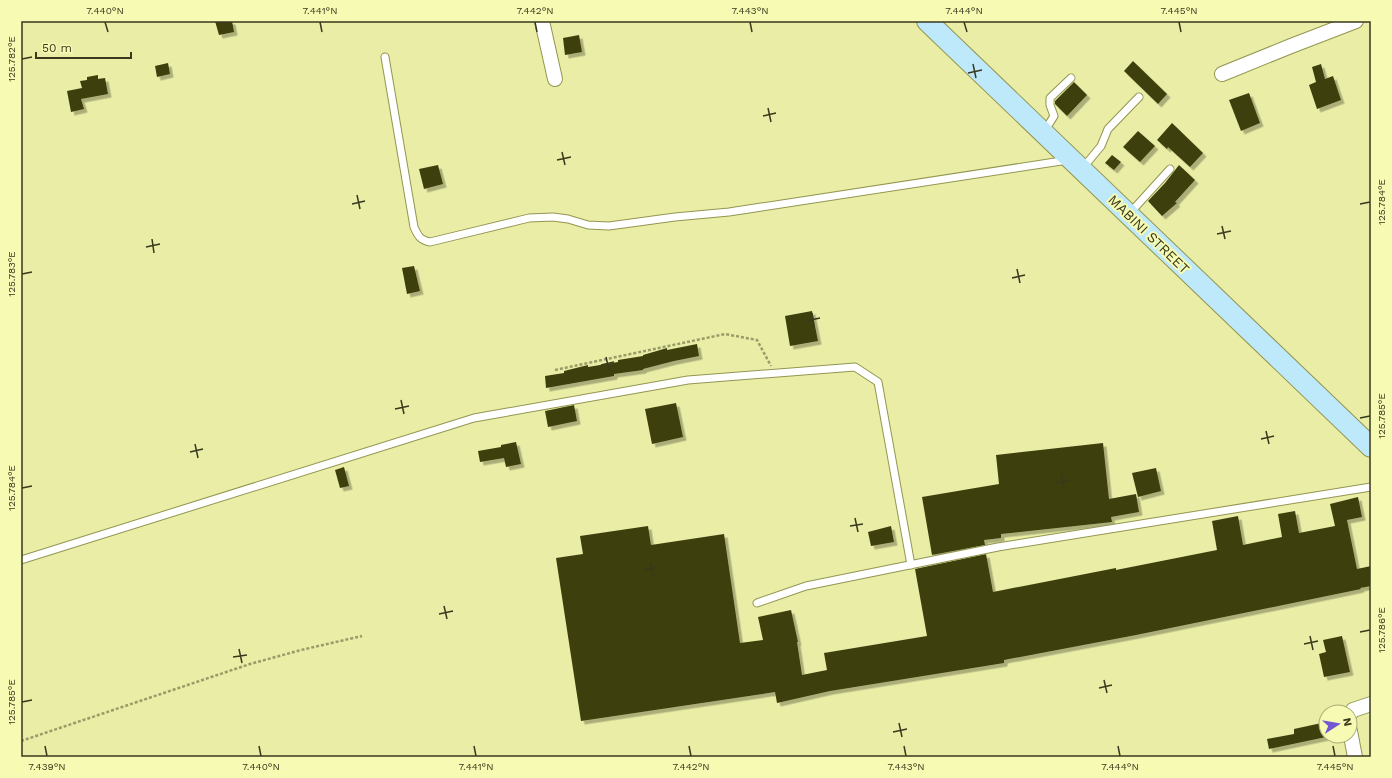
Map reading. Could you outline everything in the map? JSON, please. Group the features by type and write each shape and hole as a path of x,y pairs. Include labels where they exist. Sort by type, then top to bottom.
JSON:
{"main road":[{"name":"MABINI STREET","path":"927,21 1371,447"}],"street":[{"path":"542,21 555,79"},
{"path":"1222,74 1356,21"},
{"path":"1358,708 1371,704"},
{"path":"1352,744 1355,757"}],"lane":[{"path":"385,57 414,227 419,237 423,241 430,242 529,218 553,217 568,219 588,225 609,226 675,217 728,212 1077,164 1101,146 1108,129 1139,97"},
{"path":"1044,132 1054,116 1050,105 1050,98 1070,78"},
{"path":"1128,215 1170,169"},
{"path":"21,560 474,418 688,380 855,367 878,382 910,565"},
{"path":"757,603 806,586 998,547 1371,487"}],"path":[{"path":"555,370 725,334 757,340 776,373"},
{"path":"21,740 250,664 301,650 362,636"}],"building":[{"path":"215,21 232,21 234,32 219,35"},
{"path":"579,35 582,52 565,55 563,38"},
{"path":"1133,61 1167,94 1158,104 1124,71"},
{"path":"168,63 170,74 157,77 155,66"},
{"path":"1321,64 1325,79 1333,76 1341,100 1317,109 1309,85 1316,82 1312,67"},
{"path":"98,75 98,79 105,78 108,94 81,99 84,109 71,112 67,91 82,88 80,81 87,80 87,77"},
{"path":"1074,82 1087,95 1067,116 1055,104 1055,101"},
{"path":"1249,93 1260,123 1241,131 1229,100"},
{"path":"1172,123 1203,153 1190,167 1168,147 1167,149 1157,140"},
{"path":"1138,131 1155,146 1140,162 1123,147"},
{"path":"1112,155 1121,162 1114,170 1105,163"},
{"path":"438,165 443,184 424,189 419,169"},
{"path":"1179,165 1195,180 1175,202 1177,203 1162,216 1148,201"},
{"path":"414,266 420,291 407,294 402,268"},
{"path":"812,311 818,341 790,346 785,316"},
{"path":"697,344 699,356 674,361 643,370 614,374 614,376 546,388 545,376 564,373 564,371 588,365 588,367 618,362 618,360 643,356 667,348 667,350"},
{"path":"676,403 683,437 652,444 645,409"},
{"path":"574,405 577,421 548,427 545,411"},
{"path":"516,442 521,464 506,467 504,458 480,462 478,451 501,447 501,445"},
{"path":"1103,443 1109,499 1136,494 1139,512 1111,517 1112,522 1001,534 1001,538 984,540 985,545 932,555 922,497 999,484 996,455"},
{"path":"344,467 349,486 340,488 335,470"},
{"path":"1156,468 1161,491 1138,497 1132,473"},
{"path":"1358,497 1362,517 1347,520 1357,569 1371,566 1371,586 1360,588 1361,589 1136,635 1004,660 1004,663 830,691 777,703 775,692 581,721 556,558 583,554 580,536 648,526 651,545 724,534 740,643 763,640 758,617 791,610 798,642 802,675 827,670 824,653 927,636 915,569 986,554 993,592 1217,550 1212,521 1238,516 1243,545 1282,537 1278,514 1295,511 1299,533 1335,526 1330,504"},
{"path":"891,526 894,542 871,546 868,532"},
{"path":"1342,636 1350,672 1324,677 1319,654 1326,652 1323,640"},
{"path":"1318,724 1318,739 1269,749 1267,739 1294,734 1294,729"}]}
